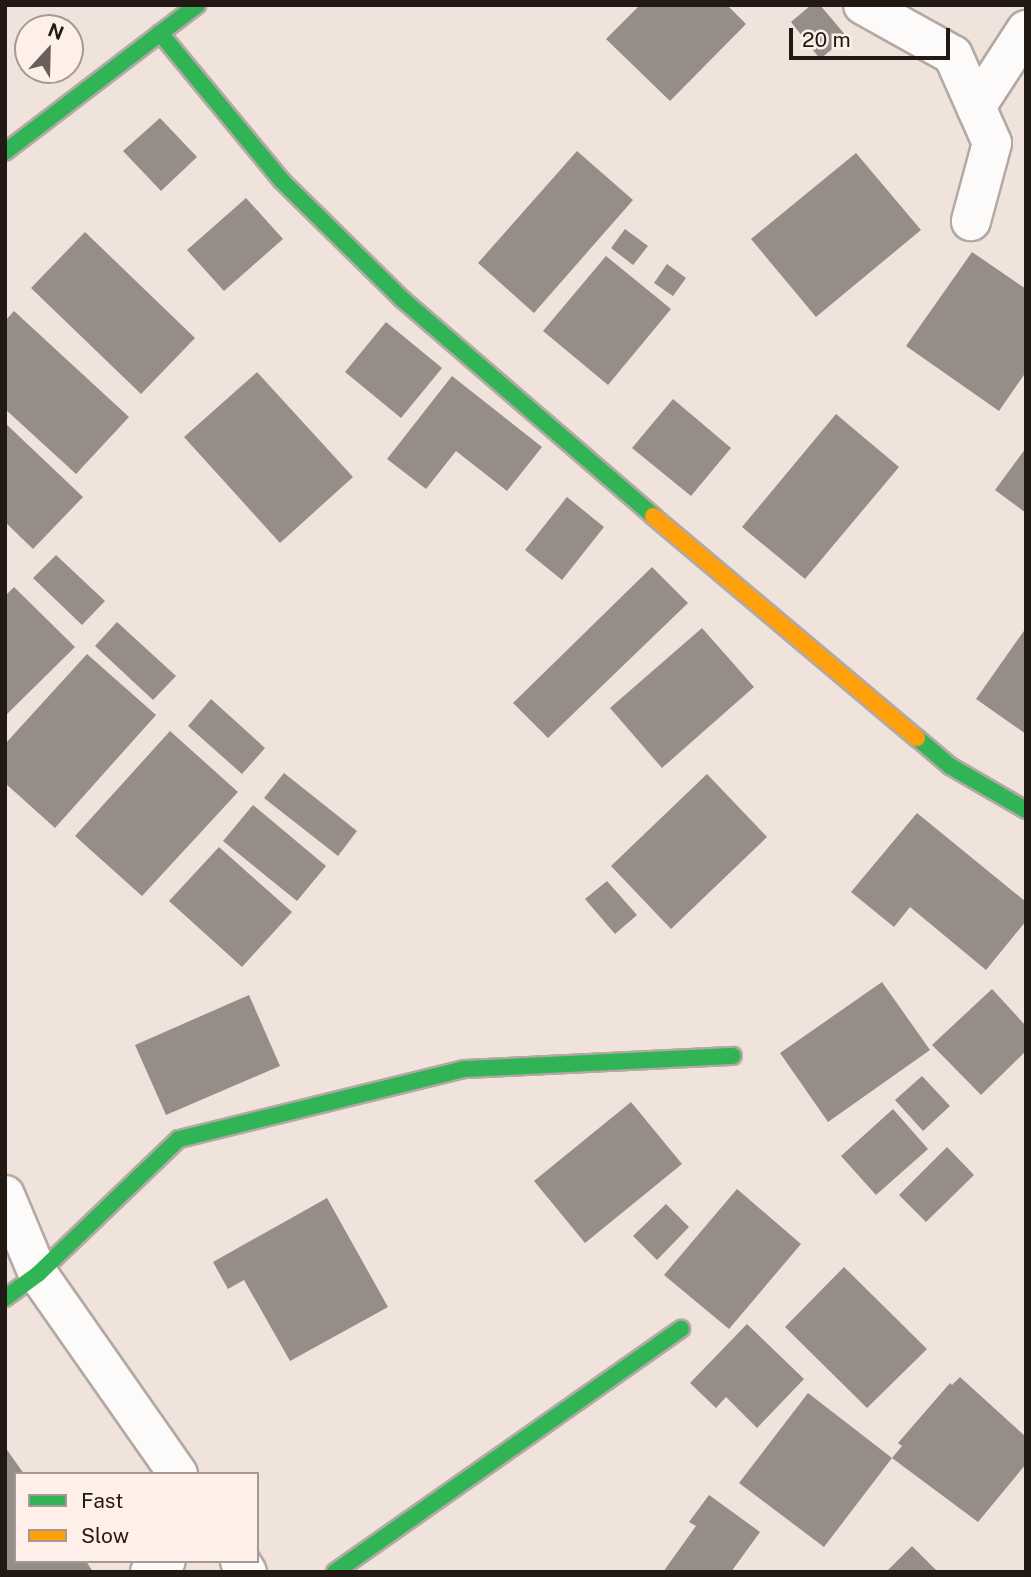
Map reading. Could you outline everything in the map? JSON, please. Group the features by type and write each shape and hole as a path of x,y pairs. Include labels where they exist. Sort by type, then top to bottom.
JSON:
{"street":[{"path":"5,152 197,5"},
{"path":"863,5 953,55 992,143 971,221"},
{"path":"976,107 1026,30"},
{"path":"160,33 282,181 402,299 619,487 950,766 1026,810"},
{"path":"5,1298 38,1274 179,1139 464,1069 733,1056"},
{"path":"5,1195 38,1274 177,1472"},
{"path":"335,1572 681,1329"}],"building":[{"path":"640,5 727,5 746,24 670,101 606,39"},
{"path":"811,5 820,5 847,37 820,59 791,22"},
{"path":"160,118 197,157 161,191 123,151"},
{"path":"577,151 633,200 534,313 478,263"},
{"path":"856,153 921,230 816,317 751,239"},
{"path":"246,198 283,239 224,291 187,250"},
{"path":"625,229 648,246 633,265 611,248"},
{"path":"85,232 195,338 141,394 31,288"},
{"path":"972,252 1026,289 1026,372 999,411 906,346"},
{"path":"606,256 671,309 608,385 543,331"},
{"path":"667,264 686,278 673,296 654,283"},
{"path":"14,311 129,417 76,474 5,409 5,321"},
{"path":"386,322 442,368 401,418 345,372"},
{"path":"257,372 353,477 280,543 184,437"},
{"path":"452,376 542,447 507,491 456,451 426,489 387,459"},
{"path":"673,399 731,448 691,496 632,448"},
{"path":"836,414 899,467 805,579 742,527"},
{"path":"5,423 83,497 33,549 5,522"},
{"path":"1026,448 1026,513 995,490"},
{"path":"567,497 604,527 562,580 525,550"},
{"path":"56,555 105,601 82,625 33,578"},
{"path":"652,567 688,603 548,738 513,703"},
{"path":"14,587 75,647 5,716 5,596"},
{"path":"117,622 176,676 153,700 95,646"},
{"path":"702,628 754,687 662,768 610,708"},
{"path":"1026,628 1026,734 976,699"},
{"path":"87,654 156,715 55,828 5,783 5,744"},
{"path":"211,699 265,748 242,774 188,726"},
{"path":"170,731 238,792 142,896 75,836"},
{"path":"284,773 357,831 338,856 264,798"},
{"path":"707,774 767,837 671,929 611,866"},
{"path":"253,805 326,866 297,901 223,841"},
{"path":"917,813 1026,902 1026,921 986,970 910,907 894,927 851,892"},
{"path":"219,847 292,912 242,967 169,901"},
{"path":"607,881 637,915 615,934 585,899"},
{"path":"882,982 930,1050 828,1122 780,1053"},
{"path":"992,989 1026,1026 1026,1051 981,1095 932,1045"},
{"path":"249,995 280,1066 166,1115 135,1045"},
{"path":"922,1076 950,1106 923,1131 895,1100"},
{"path":"631,1102 682,1164 585,1243 534,1181"},
{"path":"893,1109 928,1149 876,1195 841,1156"},
{"path":"947,1147 974,1175 926,1222 899,1195"},
{"path":"737,1189 801,1244 729,1329 664,1275"},
{"path":"327,1198 388,1307 290,1361 244,1280 228,1289 213,1262"},
{"path":"666,1204 689,1227 657,1260 633,1236"},
{"path":"844,1267 927,1349 867,1408 785,1327"},
{"path":"747,1324 804,1379 757,1428 726,1397 716,1408 690,1383"},
{"path":"960,1377 1026,1437 1026,1464 978,1522 892,1458 902,1446 898,1443 950,1383 952,1385"},
{"path":"808,1393 892,1458 824,1547 739,1483"},
{"path":"5,1447 23,1472 14,1472 14,1563 87,1563 93,1572 5,1572"},
{"path":"709,1495 760,1532 731,1572 663,1572 696,1526 689,1522"},
{"path":"912,1546 938,1572 886,1572"}],"traffic: fast":[{"path":"5,152 197,5"},
{"path":"160,33 282,181 402,299 653,516"},
{"path":"917,738 950,766 1026,810"},
{"path":"5,1298 38,1274 179,1139 464,1069 733,1056"},
{"path":"335,1572 681,1329"}],"traffic: slow":[{"path":"653,516 917,738"}]}
